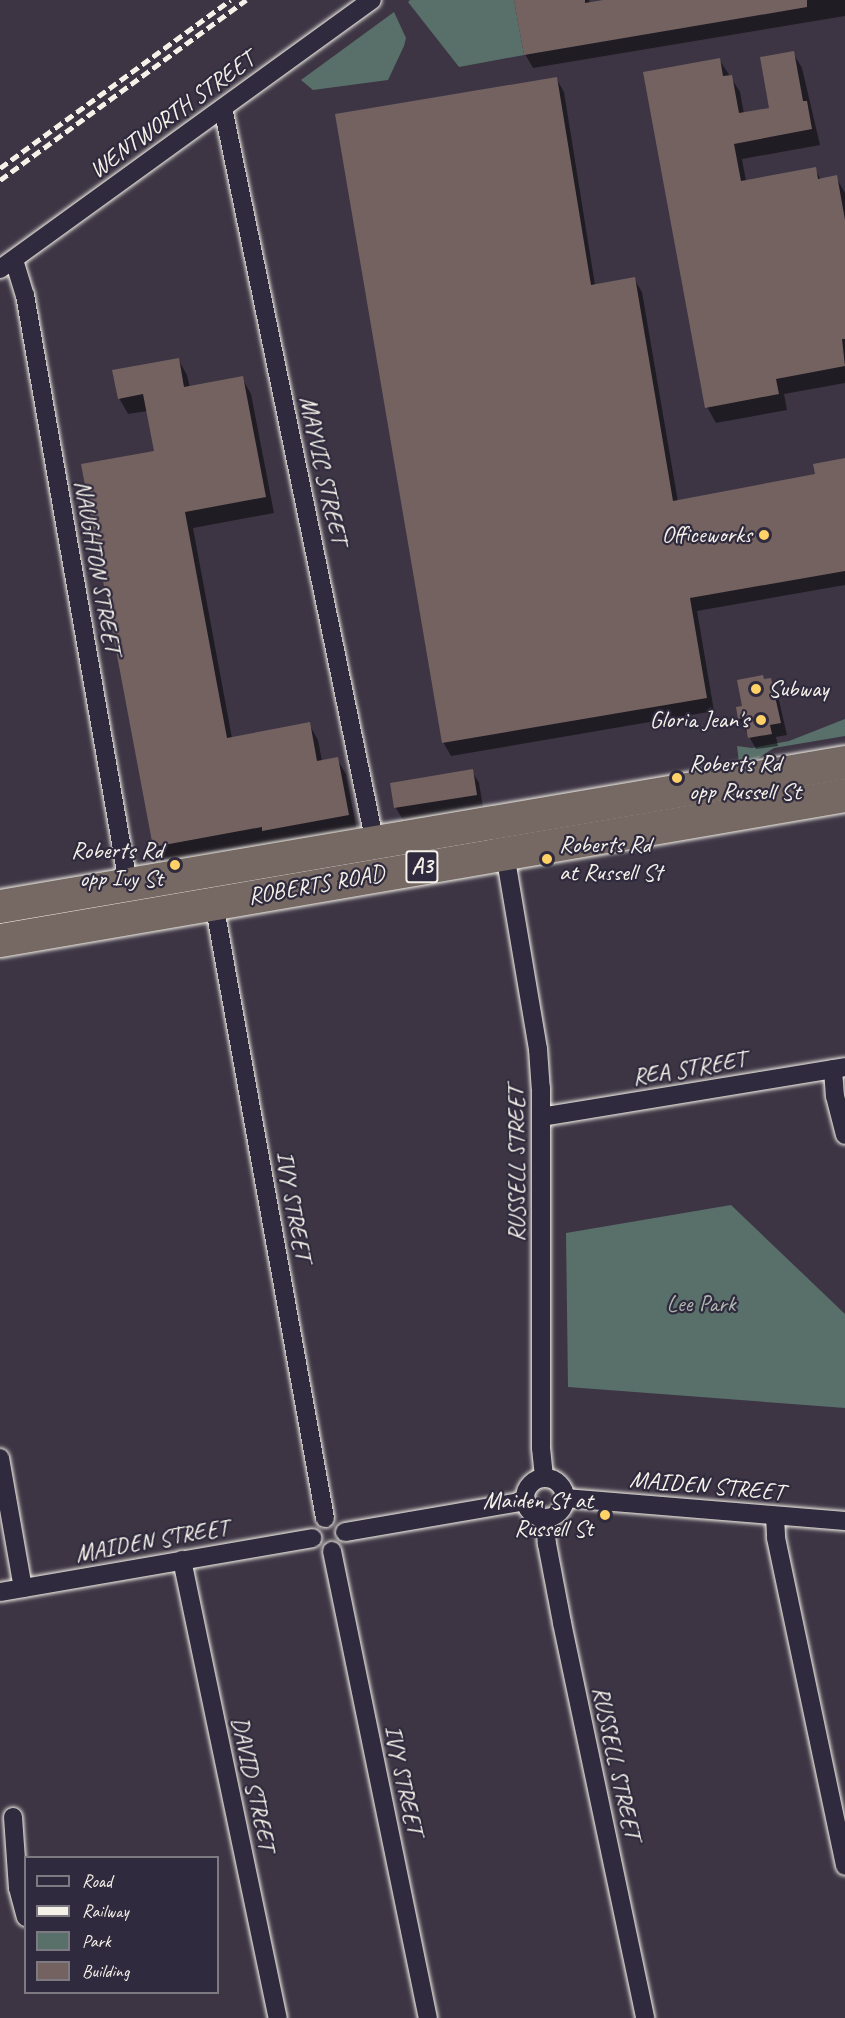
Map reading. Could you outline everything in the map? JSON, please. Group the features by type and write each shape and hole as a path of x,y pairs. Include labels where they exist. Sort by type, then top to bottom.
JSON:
{"highway":[{"name":"ROBERTS ROAD","path":"0,906 845,762"},
{"name":"ROBERTS ROAD","path":"0,940 845,795"}],"street":[{"name":"WENTWORTH STREET","path":"7,264 372,0"},
{"name":"MAYVIC STREET","path":"223,108 375,843"},
{"name":"NAUGHTON STREET","path":"7,264 25,295 128,883"},
{"name":"RUSSELL STREET","path":"505,854 538,1049 541,1117 541,1448 544,1478"},
{"name":"IVY STREET","path":"214,903 325,1518"},
{"name":"REA STREET","path":"541,1117 839,1068"},
{"path":"839,1068 836,1096 845,1135"},
{"path":"0,1458 22,1588"},
{"path":"544,1478 559,1483 565,1498 559,1512 545,1518 534,1514 526,1501 529,1485 544,1478"},
{"name":"MAIDEN STREET","path":"565,1498 845,1521"},
{"path":"345,1532 526,1501"},
{"path":"775,1516 776,1538 845,1866"},
{"path":"325,1518 340,1522 345,1532 341,1547 332,1551 321,1550 312,1538 316,1523 325,1518"},
{"name":"RUSSELL STREET","path":"545,1518 547,1544 562,1623 645,2018"},
{"name":"MAIDEN STREET","path":"0,1592 312,1538"},
{"name":"IVY STREET","path":"332,1551 428,2018"},
{"name":"DAVID STREET","path":"182,1560 278,2018"},
{"path":"13,1817 9,1890 24,1914"}],"green space":[{"path":"410,0 514,0 524,55 459,67 408,2"},
{"path":"394,12 406,38 388,80 313,90 301,80"},
{"path":"845,719 845,736 774,748 755,760 739,763 737,746 752,748 789,741"},
{"name":"Lee Park","path":"731,1205 845,1314 845,1408 568,1387 566,1233"}],"building":[{"path":"514,0 585,0 585,3 603,0 807,0 807,7 524,55"},
{"path":"794,51 803,101 807,101 812,129 734,144 741,181 816,167 818,179 837,175 845,220 845,339 842,339 845,366 776,379 779,394 705,408 643,72 720,58 723,76 732,75 739,113 769,108 760,57"},
{"path":"557,77 591,285 635,277 673,501 815,474 813,464 845,458 845,571 690,598 707,698 442,743 335,114"},
{"path":"179,358 184,387 243,376 266,497 185,512 227,738 310,722 317,761 338,757 349,815 262,831 262,827 153,847 81,464 154,451 143,394 118,399 112,370"},
{"path":"763,675 764,679 771,678 781,723 770,725 772,734 748,738 744,718 738,719 736,707 742,706 737,680"},
{"path":"473,769 477,795 394,808 390,783"}],"railway":[{"path":"0,168 230,0"},
{"path":"0,180 246,0"}],"place":[{"name":"Officeworks","path":"764,535"},
{"name":"Subway","path":"756,689"},
{"name":"Gloria Jean's","path":"761,720"},
{"name":"Roberts Rd opp Russell St","path":"677,778"},
{"name":"Roberts Rd at Russell St","path":"547,859"},
{"name":"Roberts Rd opp Ivy St","path":"175,865"},
{"name":"Maiden St at Russell St","path":"605,1515"}]}
